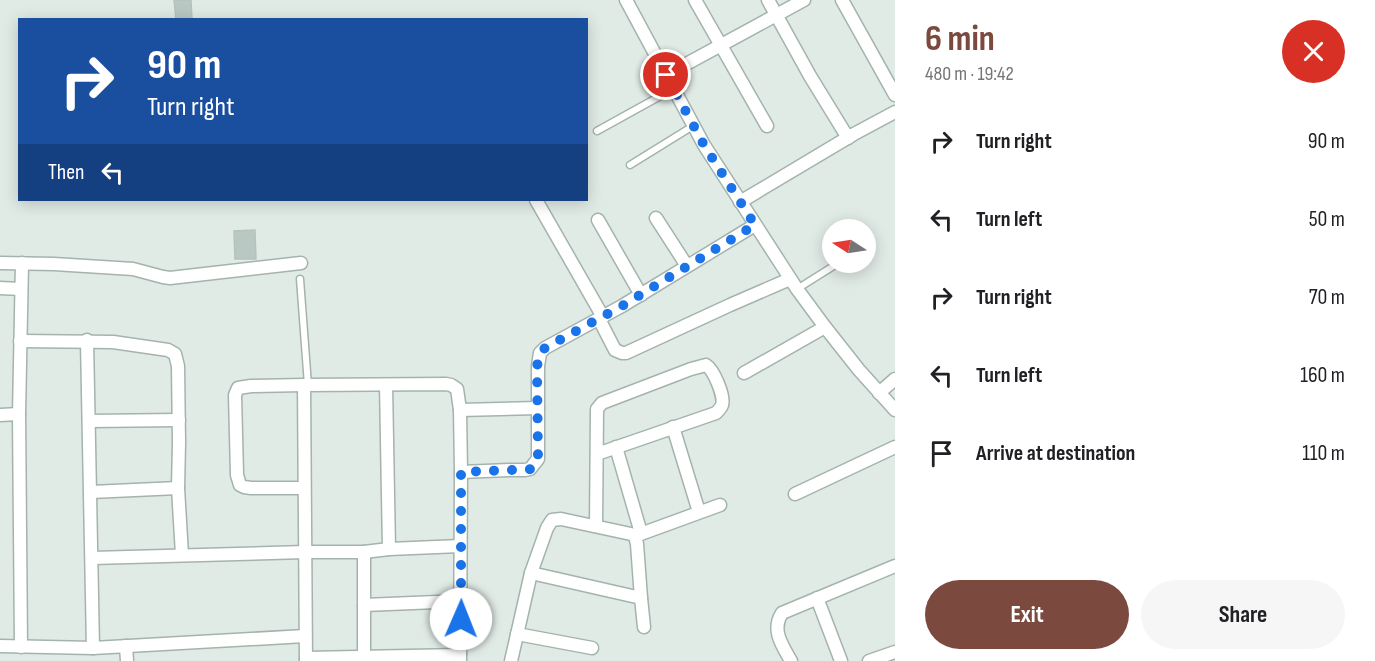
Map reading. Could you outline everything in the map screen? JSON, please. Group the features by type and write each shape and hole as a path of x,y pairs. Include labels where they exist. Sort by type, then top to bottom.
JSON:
{"street":[{"path":"626,0 704,145 793,284 825,327 895,410"},
{"path":"695,0 767,126"},
{"path":"768,0 848,138"},
{"path":"666,75 804,0"},
{"path":"842,0 895,95"},
{"path":"740,202 895,112"},
{"path":"537,201 601,318 615,350 622,353 730,305 793,284"},
{"path":"656,218 687,266"},
{"path":"598,220 641,295"},
{"path":"461,472 531,469 538,459 537,366 540,353 545,348 641,295 755,225"},
{"path":"0,263 133,269 170,278 300,263"},
{"path":"21,647 19,414 22,263"},
{"path":"0,288 21,289"},
{"path":"744,373 825,327"},
{"path":"87,340 93,648"},
{"path":"20,341 113,342 168,350 175,354 178,366 178,488 182,555"},
{"path":"596,526 597,409 602,403 691,369 702,365 710,367 722,398 722,406 716,413 597,454"},
{"path":"879,393 895,379"},
{"path":"304,488 251,488 240,485 237,475 235,395 238,388 306,385 451,385 457,389 460,410 461,472 460,658 306,660 304,488 306,385"},
{"path":"386,385 389,549"},
{"path":"460,410 538,408"},
{"path":"0,415 19,414"},
{"path":"89,421 179,420"},
{"path":"673,427 699,512"},
{"path":"616,447 638,535 644,627"},
{"path":"795,494 895,447"},
{"path":"91,492 178,488"},
{"path":"511,661 531,573 552,520 561,519 638,535 720,505"},
{"path":"92,558 364,552 460,546"},
{"path":"364,552 364,659"},
{"path":"791,661 776,630 778,618 782,613 895,566"},
{"path":"531,573 641,598"},
{"path":"817,598 841,661"},
{"path":"364,605 461,602"},
{"path":"517,634 592,648"},
{"path":"0,646 93,648 305,636"},
{"path":"126,646 127,661"},
{"path":"869,661 895,652"}],"lane":[{"path":"597,131 673,89"},
{"path":"630,165 693,126"},
{"path":"793,284 822,270"},
{"path":"300,279 306,385"}],"building":[{"path":"174,0 191,0 192,18 176,18"},
{"path":"255,230 256,259 235,259 234,231"}],"route":[{"path":"461,619 461,472 525,470 531,469 535,464 538,459 537,366 540,353 755,225 704,145 666,75"}]}
